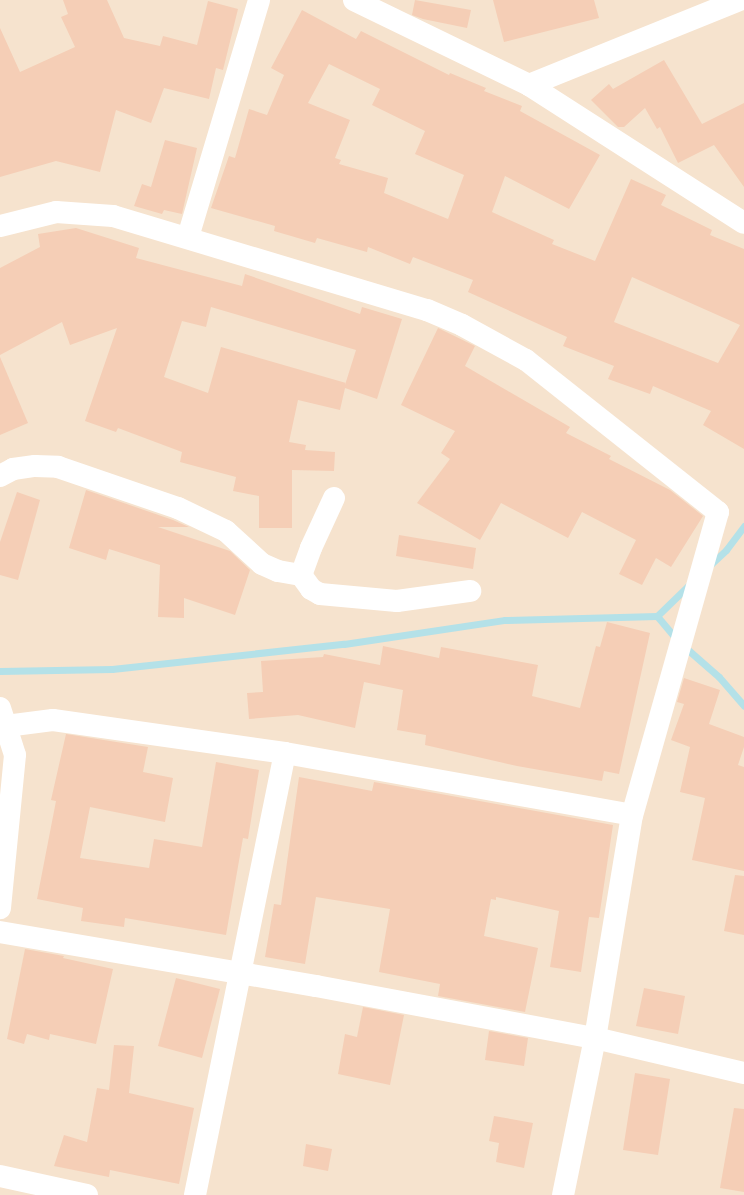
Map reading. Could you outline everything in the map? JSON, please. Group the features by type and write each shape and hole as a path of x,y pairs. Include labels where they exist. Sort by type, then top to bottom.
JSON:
{"street":[{"path":"188,237 259,0"},
{"path":"354,0 529,85 744,223"},
{"path":"529,85 739,0"},
{"path":"0,226 56,212 113,216 188,237 427,310 462,325 526,360 718,512 632,815 595,1038 563,1195"},
{"path":"0,476 13,470 35,466 58,467 178,508 226,531 262,564 278,571 301,575"},
{"path":"334,498 311,548 301,575 305,583 320,594 398,602 470,590"},
{"path":"0,908 15,755 3,717 53,720 284,754 632,815"},
{"path":"195,1195 241,975 284,754"},
{"path":"0,932 101,948 241,975 316,986 595,1038 744,1073"},
{"path":"0,1176 87,1195"}],"shaded area":[{"path":"0,0 744,0 744,1195 0,1195"}],"building":[{"path":"63,0 107,0 124,38 160,46 163,36 197,45 208,1 238,9 223,70 216,68 209,99 164,88 151,123 116,110 100,172 56,161 0,177 0,28 20,72 75,47 61,17 68,14"},
{"path":"415,0 471,10 467,28 423,19 412,15"},
{"path":"493,0 594,0 599,18 504,42"},
{"path":"302,10 356,39 361,31 449,75 450,73 486,88 484,91 522,106 520,111 600,155 569,209 505,176 492,212 554,240 552,244 595,261 631,179 666,195 661,205 712,230 710,235 744,249 744,449 703,425 711,411 653,386 650,394 608,379 614,366 563,346 567,337 468,292 473,280 413,257 410,264 368,247 367,252 317,238 315,243 274,231 275,226 211,208 229,156 235,158 249,109 267,115 284,75 271,68","holes":["329,64 380,89 372,105 425,131 415,154 464,175 448,219 384,193 388,178 339,164 341,160 335,158 350,120 308,103","632,277 740,325 718,363 614,322"]},
{"path":"664,60 702,124 744,103 744,187 714,145 678,163 660,127 657,129 645,108 624,127 618,127 591,100 609,84 613,89"},
{"path":"165,140 197,148 182,214 164,210 162,214 134,206 142,184 151,187"},
{"path":"76,228 139,248 136,258 242,286 245,274 360,314 362,307 402,319 377,399 345,388 340,410 298,400 289,442 306,445 305,450 335,452 334,471 292,470 292,528 259,528 259,496 233,491 236,477 180,462 182,452 118,428 116,432 85,421 117,328 70,345 62,322 0,355 0,268 40,247 38,234","holes":["211,307 356,350 346,383 221,347 208,393 164,377 182,321 206,327"]},
{"path":"438,328 475,346 465,366 570,427 566,433 611,456 609,459 670,490 703,516 671,567 656,558 642,585 619,574 636,540 582,512 568,538 501,503 480,540 417,503 450,459 441,453 455,431 401,405"},
{"path":"0,357 28,423 0,435"},
{"path":"86,490 173,520 189,527 158,527 230,551 250,570 235,615 184,598 184,618 158,617 160,565 109,549 106,560 69,548"},
{"path":"17,492 40,500 18,580 0,575 0,542"},
{"path":"399,535 476,548 473,569 396,556"},
{"path":"607,622 650,633 619,774 604,771 602,781 517,766 425,745 426,735 397,730 403,690 364,682 355,728 298,715 249,719 247,693 263,692 261,661 323,657 324,654 380,665 383,646 439,658 441,647 538,665 532,696 580,708 596,646 600,647"},
{"path":"684,678 720,690 709,724 744,737 744,747 738,765 744,767 744,871 692,860 705,798 680,792 690,747 671,740 684,704 677,702"},
{"path":"66,734 148,747 143,772 173,778 165,822 90,807 80,858 149,868 154,839 202,847 216,762 259,770 248,839 243,838 226,935 125,918 124,927 81,921 83,908 37,899 56,801 51,800"},
{"path":"299,777 372,791 374,782 613,825 599,918 589,917 581,972 550,967 559,911 496,897 496,900 491,899 484,936 538,948 525,1012 438,996 440,984 379,972 390,909 316,897 305,964 265,957 274,904 281,905"},
{"path":"735,875 744,876 744,935 724,931"},
{"path":"25,949 64,956 63,958 113,969 96,1044 50,1034 49,1040 27,1034 24,1044 7,1039"},
{"path":"176,978 220,989 202,1058 158,1046"},
{"path":"644,988 685,996 678,1034 636,1026"},
{"path":"363,1007 404,1015 390,1085 338,1074 345,1034 357,1037"},
{"path":"489,1031 528,1038 524,1066 485,1060"},
{"path":"114,1045 134,1046 129,1093 194,1108 179,1184 110,1170 109,1177 54,1166 64,1135 87,1142 97,1088 109,1090"},
{"path":"635,1073 670,1079 658,1155 623,1150"},
{"path":"734,1108 744,1109 744,1192 720,1188"},
{"path":"494,1116 533,1123 524,1168 496,1162 499,1143 489,1141"},
{"path":"306,1144 332,1149 328,1171 303,1166"}],"waterway":[{"path":"710,565 726,550 744,526"},
{"path":"0,671 112,669 344,644 505,620 657,616 691,583"},
{"path":"657,616 679,642 719,677 744,706"}]}
